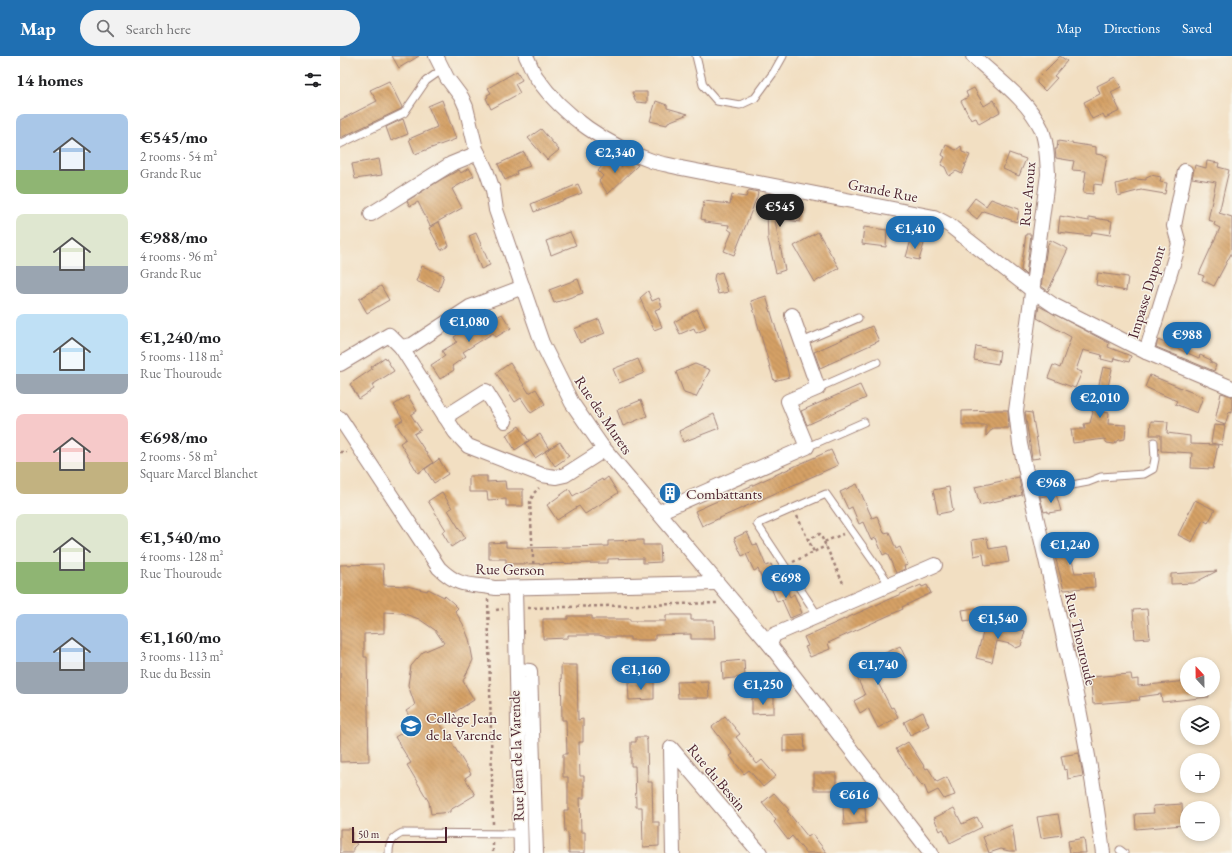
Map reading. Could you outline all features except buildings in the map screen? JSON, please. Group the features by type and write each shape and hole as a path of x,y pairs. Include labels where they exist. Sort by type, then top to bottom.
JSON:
{"street":[{"name":"Rue des Murets","path":"436,56 449,83 462,98 466,107 470,128 478,153 493,190 496,210 542,343 572,403 604,450 659,512 770,645 931,853"},
{"name":"Grande Rue","path":"526,56 536,77 559,104 588,128 613,143 652,161 934,217 949,225 1032,291 1055,306 1146,352 1230,387"},
{"name":"Rue Aroux","path":"973,56 1024,104 1041,130 1045,144 1048,174 1032,291"},
{"path":"370,214 451,164 478,153"},
{"name":"Impasse Dupont","path":"1146,352 1179,244 1174,226 1185,171"},
{"path":"401,347 412,345 470,307 523,286"},
{"name":"Rue Thouroude","path":"1032,291 1016,411 1020,444 1081,720 1098,812 1103,853"},
{"path":"659,512 807,447 788,401 818,388 792,315"},
{"path":"340,364 389,335 401,347 455,432 468,446 556,478 565,475 604,450"},
{"path":"445,417 486,391 505,421"},
{"name":"Rue Gerson","path":"340,418 439,568 451,579 464,585 536,588 717,583"},
{"path":"770,645 774,635 935,565"},
{"name":"Rue Jean de la Varende","path":"514,588 516,609 521,853"},
{"name":"Rue Jean de la Varende","path":"517,670 530,671 536,853"},
{"name":"Rue du Bessin","path":"673,853 671,748 760,853"}],"lane":[{"path":"696,56 702,85 717,101 740,106 755,98 774,72 783,56"},
{"path":"340,144 404,114 426,82 443,69"},
{"path":"802,342 858,318"},
{"path":"818,388 877,362"},
{"path":"807,447 864,422"},
{"path":"1030,493 1088,482 1101,477 1144,474 1153,469 1155,459 1154,442"},
{"path":"818,616 758,524 826,494 890,585"},
{"path":"389,853 389,844 394,837 402,833 521,834"}],"path":[{"path":"540,608 540,598 536,588 534,574 530,502 534,493 547,476"},
{"path":"794,508 814,552"},
{"path":"824,542 851,530"},
{"path":"808,540 820,534 843,583"},
{"path":"786,566 826,546"},
{"path":"488,587 493,853"},
{"path":"496,610 723,602"}],"place":[{"name":"Combattants","path":"670,493"},
{"name":"Collège Jean de la Varende","path":"411,726"}]}
